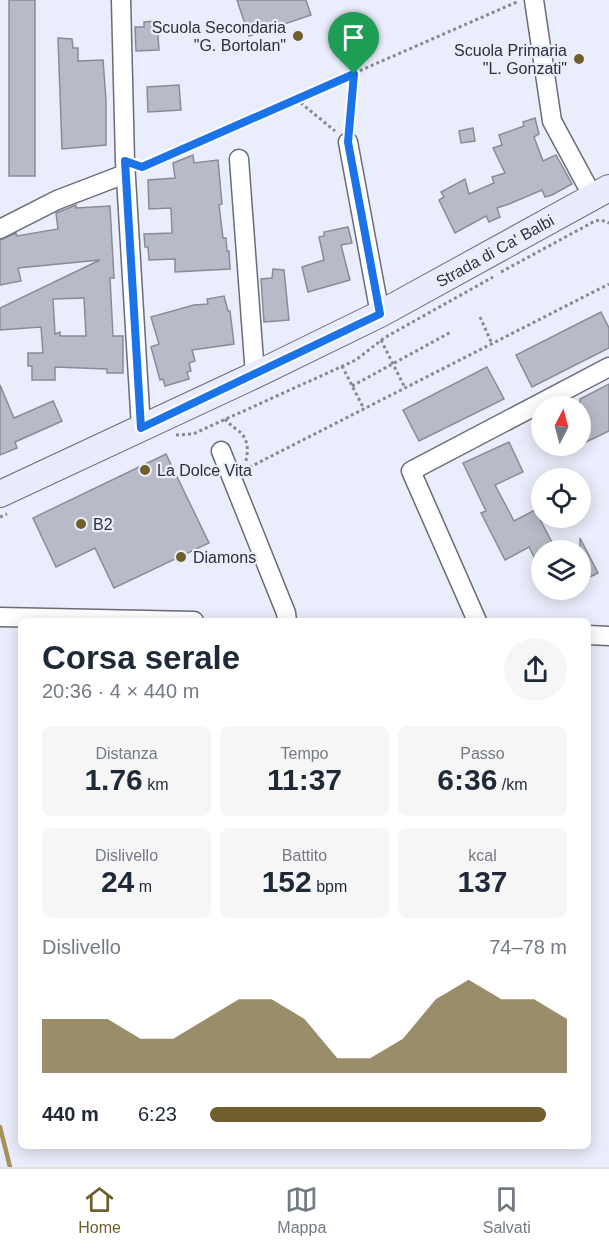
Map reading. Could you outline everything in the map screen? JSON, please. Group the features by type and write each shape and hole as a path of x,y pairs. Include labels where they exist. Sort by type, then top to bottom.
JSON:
{"main road":[{"name":"Strada di Ca' Balbi","path":"0,494 380,314 601,192"}],"street":[{"path":"121,0 125,168 141,428"},
{"path":"534,0 552,122 601,192"},
{"path":"348,142 380,314"},
{"path":"239,159 255,375"},
{"path":"0,229 125,168"},
{"path":"476,618 411,471 609,367"},
{"path":"221,451 239,472 287,618"},
{"path":"0,617 48,618"},
{"path":"591,635 609,636"}],"path":[{"path":"125,168 142,167 522,0"},
{"path":"348,142 354,74"},
{"path":"296,99 348,142"},
{"path":"239,472 609,284"},
{"path":"480,317 492,344"},
{"path":"352,386 451,332"},
{"path":"381,340 405,388"},
{"path":"342,366 364,409"},
{"path":"225,419 246,440 248,452 239,472"}],"building":[{"path":"9,0 35,0 35,176 9,176"},
{"path":"237,0 306,0 311,15 249,36"},
{"path":"157,21 159,50 136,51 135,27 144,27 144,22"},
{"path":"58,38 72,39 73,48 78,48 78,61 103,60 106,145 62,149"},
{"path":"179,85 181,110 148,112 147,87"},
{"path":"535,118 539,134 534,137 543,161 556,155 572,184 552,195 545,197 542,190 497,208 500,217 489,222 486,216 455,233 439,200 444,197 441,192 465,179 469,194 494,183 492,177 505,173 493,148 502,145 499,135 524,126 523,122"},
{"path":"473,128 475,141 461,143 459,131"},
{"path":"193,155 194,163 218,160 222,204 219,205 223,238 226,238 227,251 229,251 230,269 175,272 175,259 149,260 144,234 172,233 171,208 149,209 148,180 175,178 173,163"},
{"path":"76,205 76,208 110,206 114,278 110,278 113,336 123,336 123,373 107,373 107,369 55,367 55,380 32,380 32,366 28,366 28,353 43,353 41,327 0,330 0,308 100,260 18,268 21,281 0,285 0,240 16,233 17,236 58,229 56,213","holes":["84,298 86,336 60,336 60,332 55,334 53,299"]},
{"path":"348,227 352,243 341,245 350,280 308,292 302,267 324,260 319,237 324,236 324,232"},
{"path":"273,269 284,270 289,320 264,322 261,279 272,278"},
{"path":"224,296 228,311 230,311 234,344 192,350 195,361 189,363 191,371 187,372 189,379 165,386 163,379 160,380 151,347 159,344 151,317 194,305 208,304 207,299"},
{"path":"601,312 609,328 609,348 532,387 516,355"},
{"path":"487,367 504,399 419,441 403,410"},
{"path":"609,384 609,431 591,440 591,396 586,396"},
{"path":"0,385 14,418 53,401 62,421 15,442 17,448 0,455"},
{"path":"509,442 523,472 495,485 514,521 531,512 531,528 544,528 551,540 531,540 531,551 529,547 505,560 481,513 486,511 463,463"},
{"path":"166,454 209,543 114,588 95,548 56,567 33,518"},
{"path":"591,559 598,573 591,576"}],"waterway":[{"path":"0,1127 10,1167"}],"place":[{"name":"Scuola Secondaria \"G. Bortolan\"","path":"298,36"},
{"name":"Scuola Primaria \"L. Gonzati\"","path":"579,59"},
{"name":"La Dolce Vita","path":"145,470"},
{"name":"B2","path":"81,524"},
{"name":"Diamons","path":"181,557"}],"route":[{"path":"354,74 348,142 380,314 141,428 125,161 142,167 354,74"}]}
